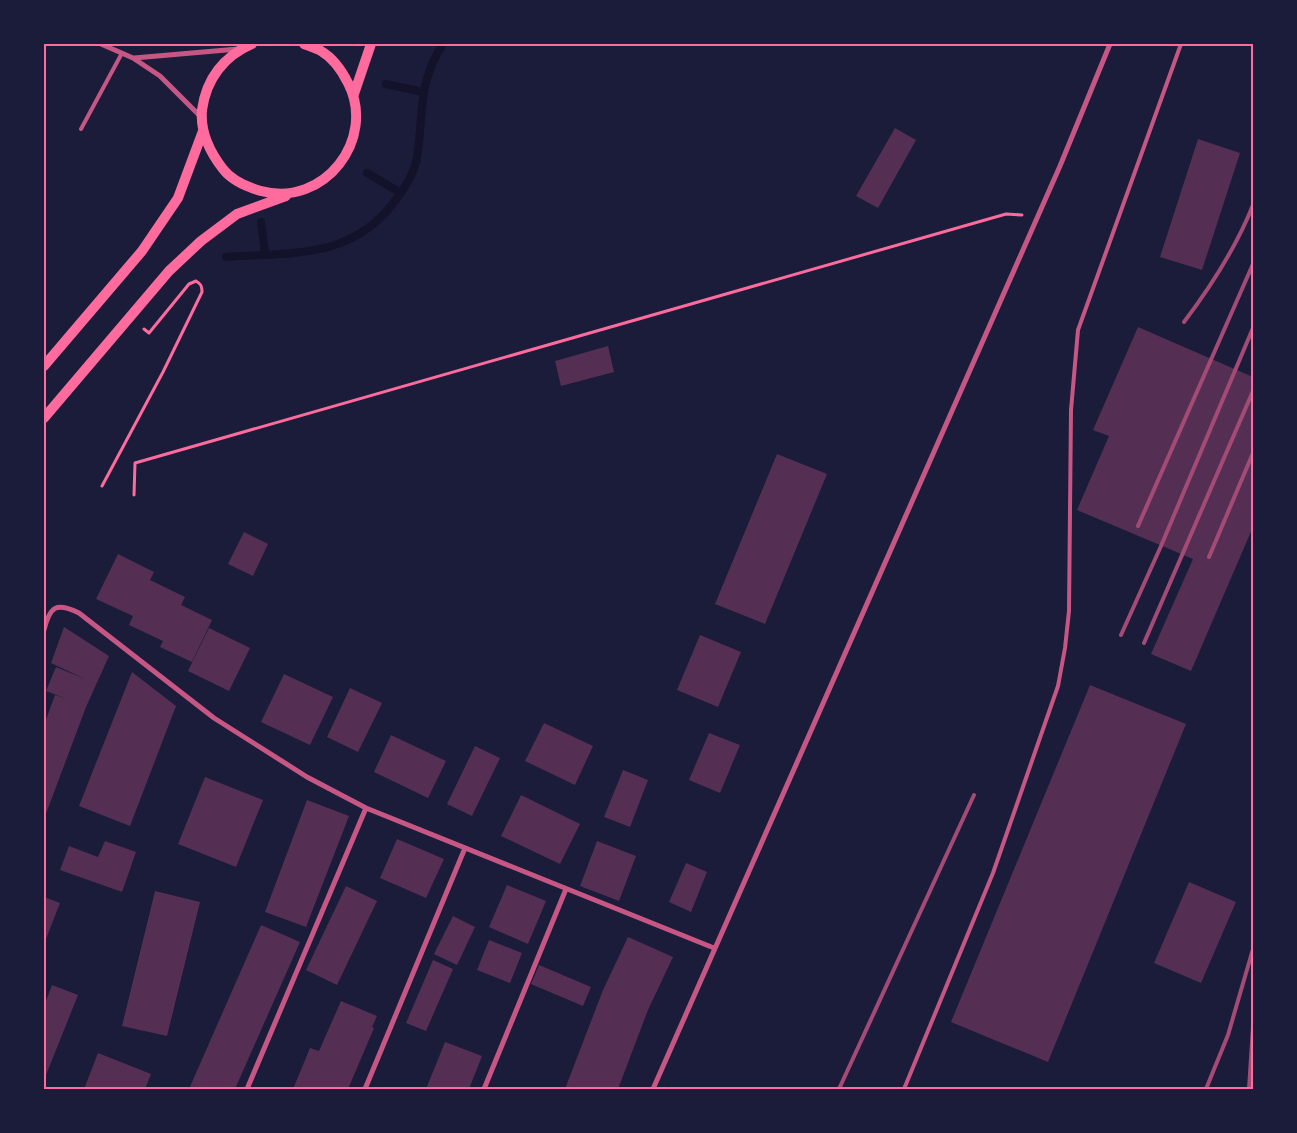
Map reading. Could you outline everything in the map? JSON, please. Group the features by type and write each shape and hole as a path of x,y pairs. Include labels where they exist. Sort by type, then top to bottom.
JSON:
{"main road":[{"path":"252,44 242,48 225,61 212,77 204,96 201,117 203,131 211,154 227,174 247,187 271,194 296,192"},
{"path":"44,418 169,271 201,240 237,214 319,183 339,166 352,145 357,120 354,94 342,70 322,52 304,44"},
{"path":"354,94 371,44"},
{"path":"44,366 142,251 178,198 203,131"}],"street":[{"path":"101,44 134,58 160,76 201,117"},
{"path":"653,1089 1037,217 1110,44"},
{"path":"134,58 242,48"},
{"path":"44,630 46,620 52,611 59,606 67,607 79,613 214,718 307,777 366,808 714,948"},
{"path":"247,1089 366,808"},
{"path":"365,1089 465,848"},
{"path":"484,1089 566,889"}],"lane":[{"path":"904,1089 993,873 1058,686 1069,611 1071,410 1078,330 1181,44"},
{"path":"81,129 122,53"}],"path":[{"path":"134,495 135,464 1006,214 1037,217"},
{"path":"102,486 163,372 202,292 202,287 196,282 189,284 149,333 130,317"}],"building":[{"path":"895,128 916,140 878,208 856,196"},
{"path":"1198,139 1240,153 1202,270 1160,257"},
{"path":"1138,327 1253,377 1253,527 1191,671 1151,654 1193,559 1077,510 1109,436 1093,430"},
{"path":"608,346 614,372 561,386 555,361"},
{"path":"777,454 827,474 765,624 715,604"},
{"path":"244,532 268,544 253,576 228,564"},
{"path":"118,554 154,572 150,580 185,597 181,605 212,620 192,662 160,647 163,641 129,625 133,616 96,599"},
{"path":"64,627 109,656 86,707 44,819 44,725 55,695 67,699 46,691 56,667 85,679 51,663"},
{"path":"209,628 250,648 229,691 188,671"},
{"path":"700,635 741,652 718,707 677,690"},
{"path":"132,672 176,706 130,826 79,806"},
{"path":"284,674 333,697 310,745 261,722"},
{"path":"1090,685 1186,724 1048,1062 951,1022"},
{"path":"350,688 382,703 358,752 327,737"},
{"path":"544,723 593,746 575,785 525,761"},
{"path":"709,733 740,745 720,793 689,780"},
{"path":"391,735 446,761 428,798 374,772"},
{"path":"475,746 500,758 472,816 447,804"},
{"path":"623,770 648,780 630,827 604,817"},
{"path":"205,777 263,800 236,867 178,844"},
{"path":"521,795 580,824 560,864 501,836"},
{"path":"307,800 349,816 306,927 265,912"},
{"path":"397,839 444,859 426,898 380,878"},
{"path":"105,841 136,852 122,892 60,870 69,846 98,857"},
{"path":"597,841 636,856 619,901 580,886"},
{"path":"686,863 707,872 691,912 669,902"},
{"path":"1189,882 1236,902 1201,983 1154,963"},
{"path":"507,885 546,901 528,944 489,927"},
{"path":"346,886 377,901 337,985 306,970"},
{"path":"155,891 200,902 167,1036 122,1026"},
{"path":"44,897 60,903 44,944"},
{"path":"453,916 475,927 457,965 434,954"},
{"path":"261,925 300,942 235,1089 189,1089"},
{"path":"628,937 673,957 648,1010 618,1089 565,1089 603,990"},
{"path":"489,940 522,953 510,983 477,970"},
{"path":"433,960 453,969 426,1031 406,1023"},
{"path":"539,965 591,987 583,1006 531,984"},
{"path":"52,985 78,995 44,1080 44,1006"},
{"path":"341,1001 377,1016 372,1027 374,1028 348,1089 293,1089 310,1048 319,1051"},
{"path":"445,1042 482,1056 469,1089 426,1089"},
{"path":"98,1053 151,1074 145,1089 84,1089"}],"waterway":[{"path":"226,257 297,253 319,249 340,243 359,234 378,220 395,201 414,169 425,86 429,72 443,44"},
{"path":"386,84 423,92"},
{"path":"367,173 401,193"},
{"path":"261,222 265,254"}],"railway":[{"path":"1184,322 1223,266 1253,205"},
{"path":"1138,526 1253,264"},
{"path":"1121,635 1161,546 1253,328"},
{"path":"1144,643 1253,391"},
{"path":"1209,557 1253,453"},
{"path":"839,1089 974,795"},
{"path":"1206,1089 1228,1035 1253,949"},
{"path":"1249,1089 1253,1027"}]}
